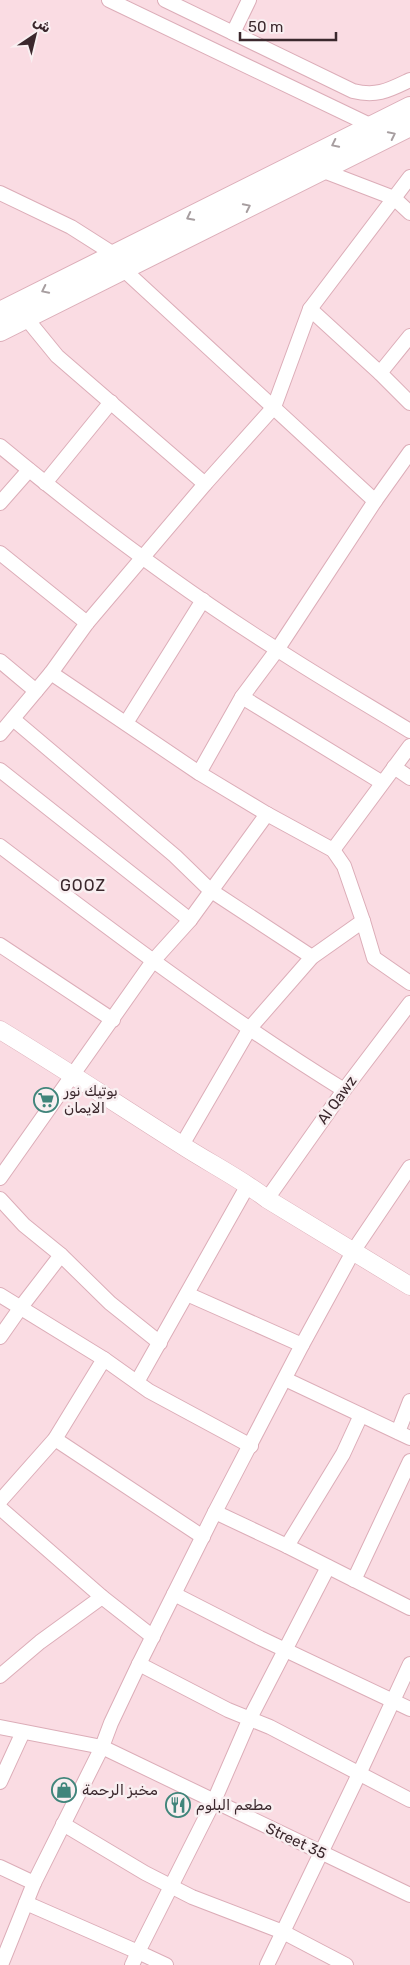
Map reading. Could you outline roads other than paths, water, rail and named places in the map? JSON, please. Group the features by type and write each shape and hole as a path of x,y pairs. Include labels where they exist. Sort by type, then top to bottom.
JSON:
{"main road":[{"path":"0,332 119,262 410,107"},
{"path":"0,312 119,262 321,170 410,126"}],"street":[{"path":"109,0 372,126"},
{"path":"165,0 353,91 366,94 379,93 410,80"},
{"path":"233,33 249,0"},
{"path":"266,76 276,54"},
{"path":"321,170 394,198 410,214"},
{"path":"0,734 36,691 87,623 204,484 274,407 310,309 410,177"},
{"path":"0,193 94,240 375,501"},
{"path":"310,309 380,372 410,403"},
{"path":"26,318 57,356 204,484"},
{"path":"380,372 410,336"},
{"path":"46,483 111,402"},
{"path":"0,446 144,557 204,600 277,650 410,731"},
{"path":"199,773 242,697 277,650 375,501 410,452"},
{"path":"0,503 29,470"},
{"path":"0,552 87,623"},
{"path":"126,723 204,600"},
{"path":"0,661 36,691"},
{"path":"50,673 199,773 267,814 333,850 344,866 374,958 410,982"},
{"path":"242,697 381,782"},
{"path":"14,719 175,856 210,890 312,957"},
{"path":"333,850 381,782 410,746"},
{"path":"394,767 410,778"},
{"path":"0,770 190,920"},
{"path":"0,1178 153,962 190,920 267,814"},
{"path":"0,846 153,962 288,1055 344,1090"},
{"path":"182,1145 250,1028 312,957 363,921"},
{"path":"0,945 112,1020"},
{"name":"Al Qawz","path":"267,1199 344,1090 410,1003"},
{"path":"0,1030 73,1074 182,1145 248,1184 267,1199 354,1250 410,1286"},
{"path":"2,1965 34,1883 102,1748 111,1723 139,1664 215,1512 354,1250 410,1167"},
{"path":"137,1382 248,1184"},
{"path":"0,1199 24,1225 61,1255 110,1303 160,1343"},
{"path":"0,1337 61,1255"},
{"path":"0,1294 104,1359 149,1391 251,1446"},
{"path":"187,1294 302,1345"},
{"path":"0,1501 55,1439 104,1359"},
{"path":"285,1379 404,1435 410,1401"},
{"path":"287,1546 343,1454 361,1415"},
{"path":"55,1439 203,1537"},
{"path":"354,1580 410,1461"},
{"path":"0,1508 102,1597 153,1637"},
{"path":"215,1512 410,1608"},
{"path":"132,1965 214,1801 250,1718 328,1567"},
{"path":"174,1594 410,1710"},
{"path":"0,1676 40,1642 102,1597"},
{"path":"139,1664 228,1710 250,1718 410,1800"},
{"path":"267,1965 360,1774 410,1664"},
{"name":"Street 35","path":"0,1727 102,1748 410,1895"},
{"path":"0,1782 23,1732"},
{"path":"63,1824 145,1873 211,1905 283,1932 346,1965"},
{"path":"0,1867 34,1883"},
{"path":"26,1903 166,1965"}],"place":[{"name":"بوتيك نور الايمان","path":"46,1100"},
{"name":"مخبز الرحمة","path":"64,1790"},
{"name":"مطعم البلوم","path":"178,1805"}],"district":[{"name":"GOOZ","path":"83,885"}]}
